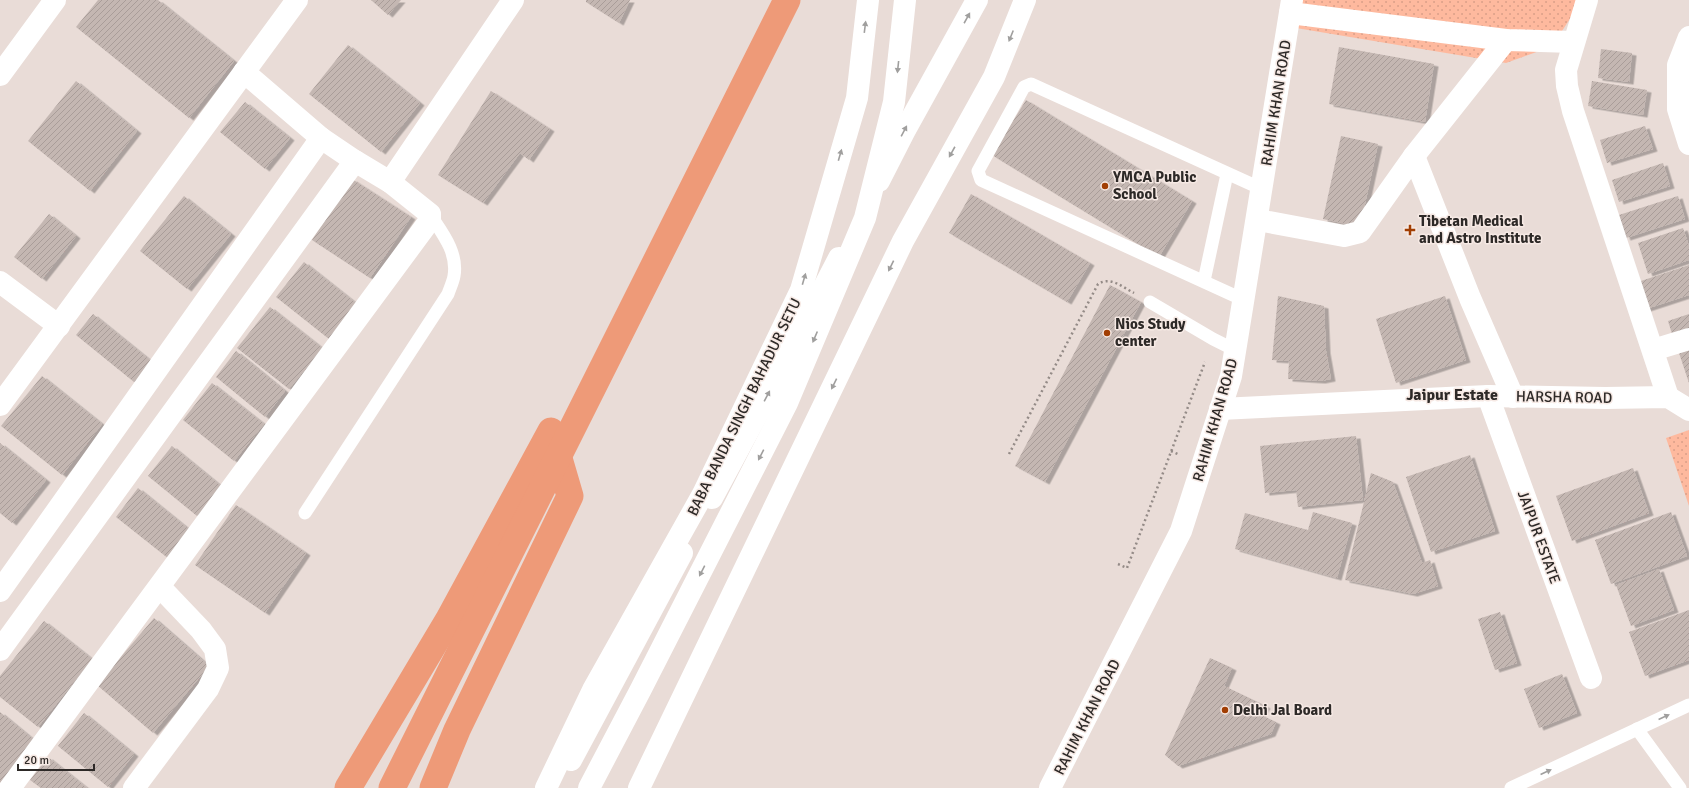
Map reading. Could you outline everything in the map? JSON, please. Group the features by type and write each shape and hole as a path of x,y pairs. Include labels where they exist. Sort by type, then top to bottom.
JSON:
{"main road":[{"path":"0,75 55,0"},
{"path":"0,405 297,0"},
{"path":"390,182 513,0"},
{"name":"BABA BANDA SINGH BAHADUR SETU","path":"546,788 593,690 703,494 802,290 857,98 868,0"},
{"name":"BABA BANDA SINGH BAHADUR SETU","path":"589,788 787,403 865,218 894,102 905,0"},
{"path":"557,788 583,736 780,372 904,132 977,0"},
{"path":"639,788 903,241 994,77 1025,0"},
{"path":"1587,0 1573,42 1566,70 1567,86 1572,111 1668,397 1689,410"},
{"path":"1292,7 1506,40 1573,42"},
{"name":"RAHIM KHAN ROAD","path":"1050,788 1182,530 1231,376 1292,7"},
{"path":"1689,37 1678,65 1678,110 1689,144"},
{"path":"1258,220 1344,236 1360,232 1414,156 1506,40"},
{"path":"10,788 430,220 431,216 390,182 321,138 244,72"},
{"path":"0,591 321,138"},
{"path":"1414,156 1470,298 1513,397"},
{"path":"0,650 355,161"},
{"path":"0,282 58,326"},
{"path":"1653,350 1689,339"},
{"name":"HARSHA ROAD","path":"1220,410 1488,396 1605,398 1668,397"},
{"name":"JAIPUR ESTATE","path":"1488,396 1591,678"},
{"path":"134,788 208,689 218,668 215,649 201,630 160,587"}],"lane":[{"path":"1244,300 981,180 978,171 1024,86 1031,84 1262,189"},
{"path":"1204,281 1227,174"},
{"path":"305,513 448,294 454,275 453,259 448,241 431,216"},
{"path":"1150,302 1213,339 1235,350"},
{"path":"1511,788 1689,705"},
{"path":"1637,729 1680,788"}],"path":[{"path":"1009,454 1098,284 1104,280 1110,280 1150,302"},
{"path":"1118,564 1127,568 1205,362"}],"shaded area":[{"path":"1301,0 1578,0 1579,5 1562,31 1542,50 1506,63 1296,28"},
{"path":"1689,430 1689,506 1666,438"}],"building":[{"path":"98,0 158,0 234,61 189,118 76,27"},
{"path":"371,0 401,0 388,15"},
{"path":"586,0 630,0 619,23 586,2"},
{"path":"348,45 420,103 381,152 309,94"},
{"path":"1339,47 1434,64 1425,122 1329,104"},
{"path":"1601,49 1632,53 1629,82 1598,78"},
{"path":"76,81 137,131 90,191 28,141"},
{"path":"1592,81 1647,90 1643,115 1588,106"},
{"path":"491,91 550,129 529,160 520,153 483,203 438,175"},
{"path":"1026,100 1192,201 1159,257 992,155"},
{"path":"245,102 290,138 265,169 220,132"},
{"path":"1645,126 1653,149 1607,163 1600,140"},
{"path":"1341,136 1378,144 1360,227 1323,219"},
{"path":"1663,163 1670,186 1619,202 1612,180"},
{"path":"352,179 411,217 370,278 312,240"},
{"path":"971,194 1090,263 1067,302 949,233"},
{"path":"184,196 231,234 187,289 140,251"},
{"path":"1678,196 1685,219 1626,238 1619,215"},
{"path":"49,214 76,236 42,279 14,257"},
{"path":"1683,228 1689,246 1689,260 1648,274 1638,243"},
{"path":"304,262 357,304 329,339 276,297"},
{"path":"1689,265 1689,295 1646,309 1638,282"},
{"path":"1110,285 1141,302 1045,482 1015,466"},
{"path":"1278,296 1324,306 1326,351 1331,379 1321,381 1288,379 1289,361 1272,360"},
{"path":"1445,296 1466,360 1396,383 1376,319"},
{"path":"270,307 322,348 289,389 237,348"},
{"path":"93,314 151,361 134,382 76,335"},
{"path":"1689,314 1689,335 1674,340 1668,321"},
{"path":"1689,350 1689,383 1679,353"},
{"path":"236,351 285,391 265,417 216,377"},
{"path":"42,376 102,424 62,475 1,426"},
{"path":"212,383 264,424 234,461 183,420"},
{"path":"1356,436 1363,500 1298,507 1296,490 1265,493 1260,446"},
{"path":"0,443 46,480 12,523 0,513"},
{"path":"172,446 221,486 197,516 148,476"},
{"path":"1470,455 1495,531 1431,552 1406,477"},
{"path":"1633,468 1649,513 1572,541 1556,496"},
{"path":"1371,473 1393,482 1422,563 1430,560 1438,586 1413,594 1345,580"},
{"path":"138,488 191,531 169,559 116,517"},
{"path":"236,505 306,553 265,613 195,565"},
{"path":"1313,512 1352,523 1337,578 1235,549 1245,513 1308,530"},
{"path":"1671,512 1687,556 1611,584 1595,540"},
{"path":"1659,569 1674,610 1631,626 1616,585"},
{"path":"1689,610 1689,660 1645,676 1629,632"},
{"path":"1500,612 1517,663 1495,670 1478,619"},
{"path":"154,618 209,666 153,733 97,685"},
{"path":"44,621 92,659 38,727 0,697 0,676"},
{"name":"Delhi Jal Board","path":"1210,658 1232,668 1224,686 1266,706 1261,715 1276,722 1271,734 1178,766 1165,755"},
{"path":"1562,674 1577,713 1539,728 1524,689"},
{"path":"0,712 34,740 0,783"},
{"path":"84,713 134,754 108,787 58,746"},
{"path":"48,757 87,788 41,788 30,780"}],"waterway":[{"path":"392,788 787,0"},
{"path":"348,788 449,619 551,431 570,496 457,730 433,788"}],"place":[{"name":"YMCA Public School","path":"1105,186"},
{"name":"Tibetan Medical and Astro Institute","path":"1410,230"},
{"name":"Nios Study center","path":"1107,333"},
{"name":"Delhi Jal Board","path":"1225,710"}],"district":[{"name":"Jaipur Estate","path":"1452,395"}]}
